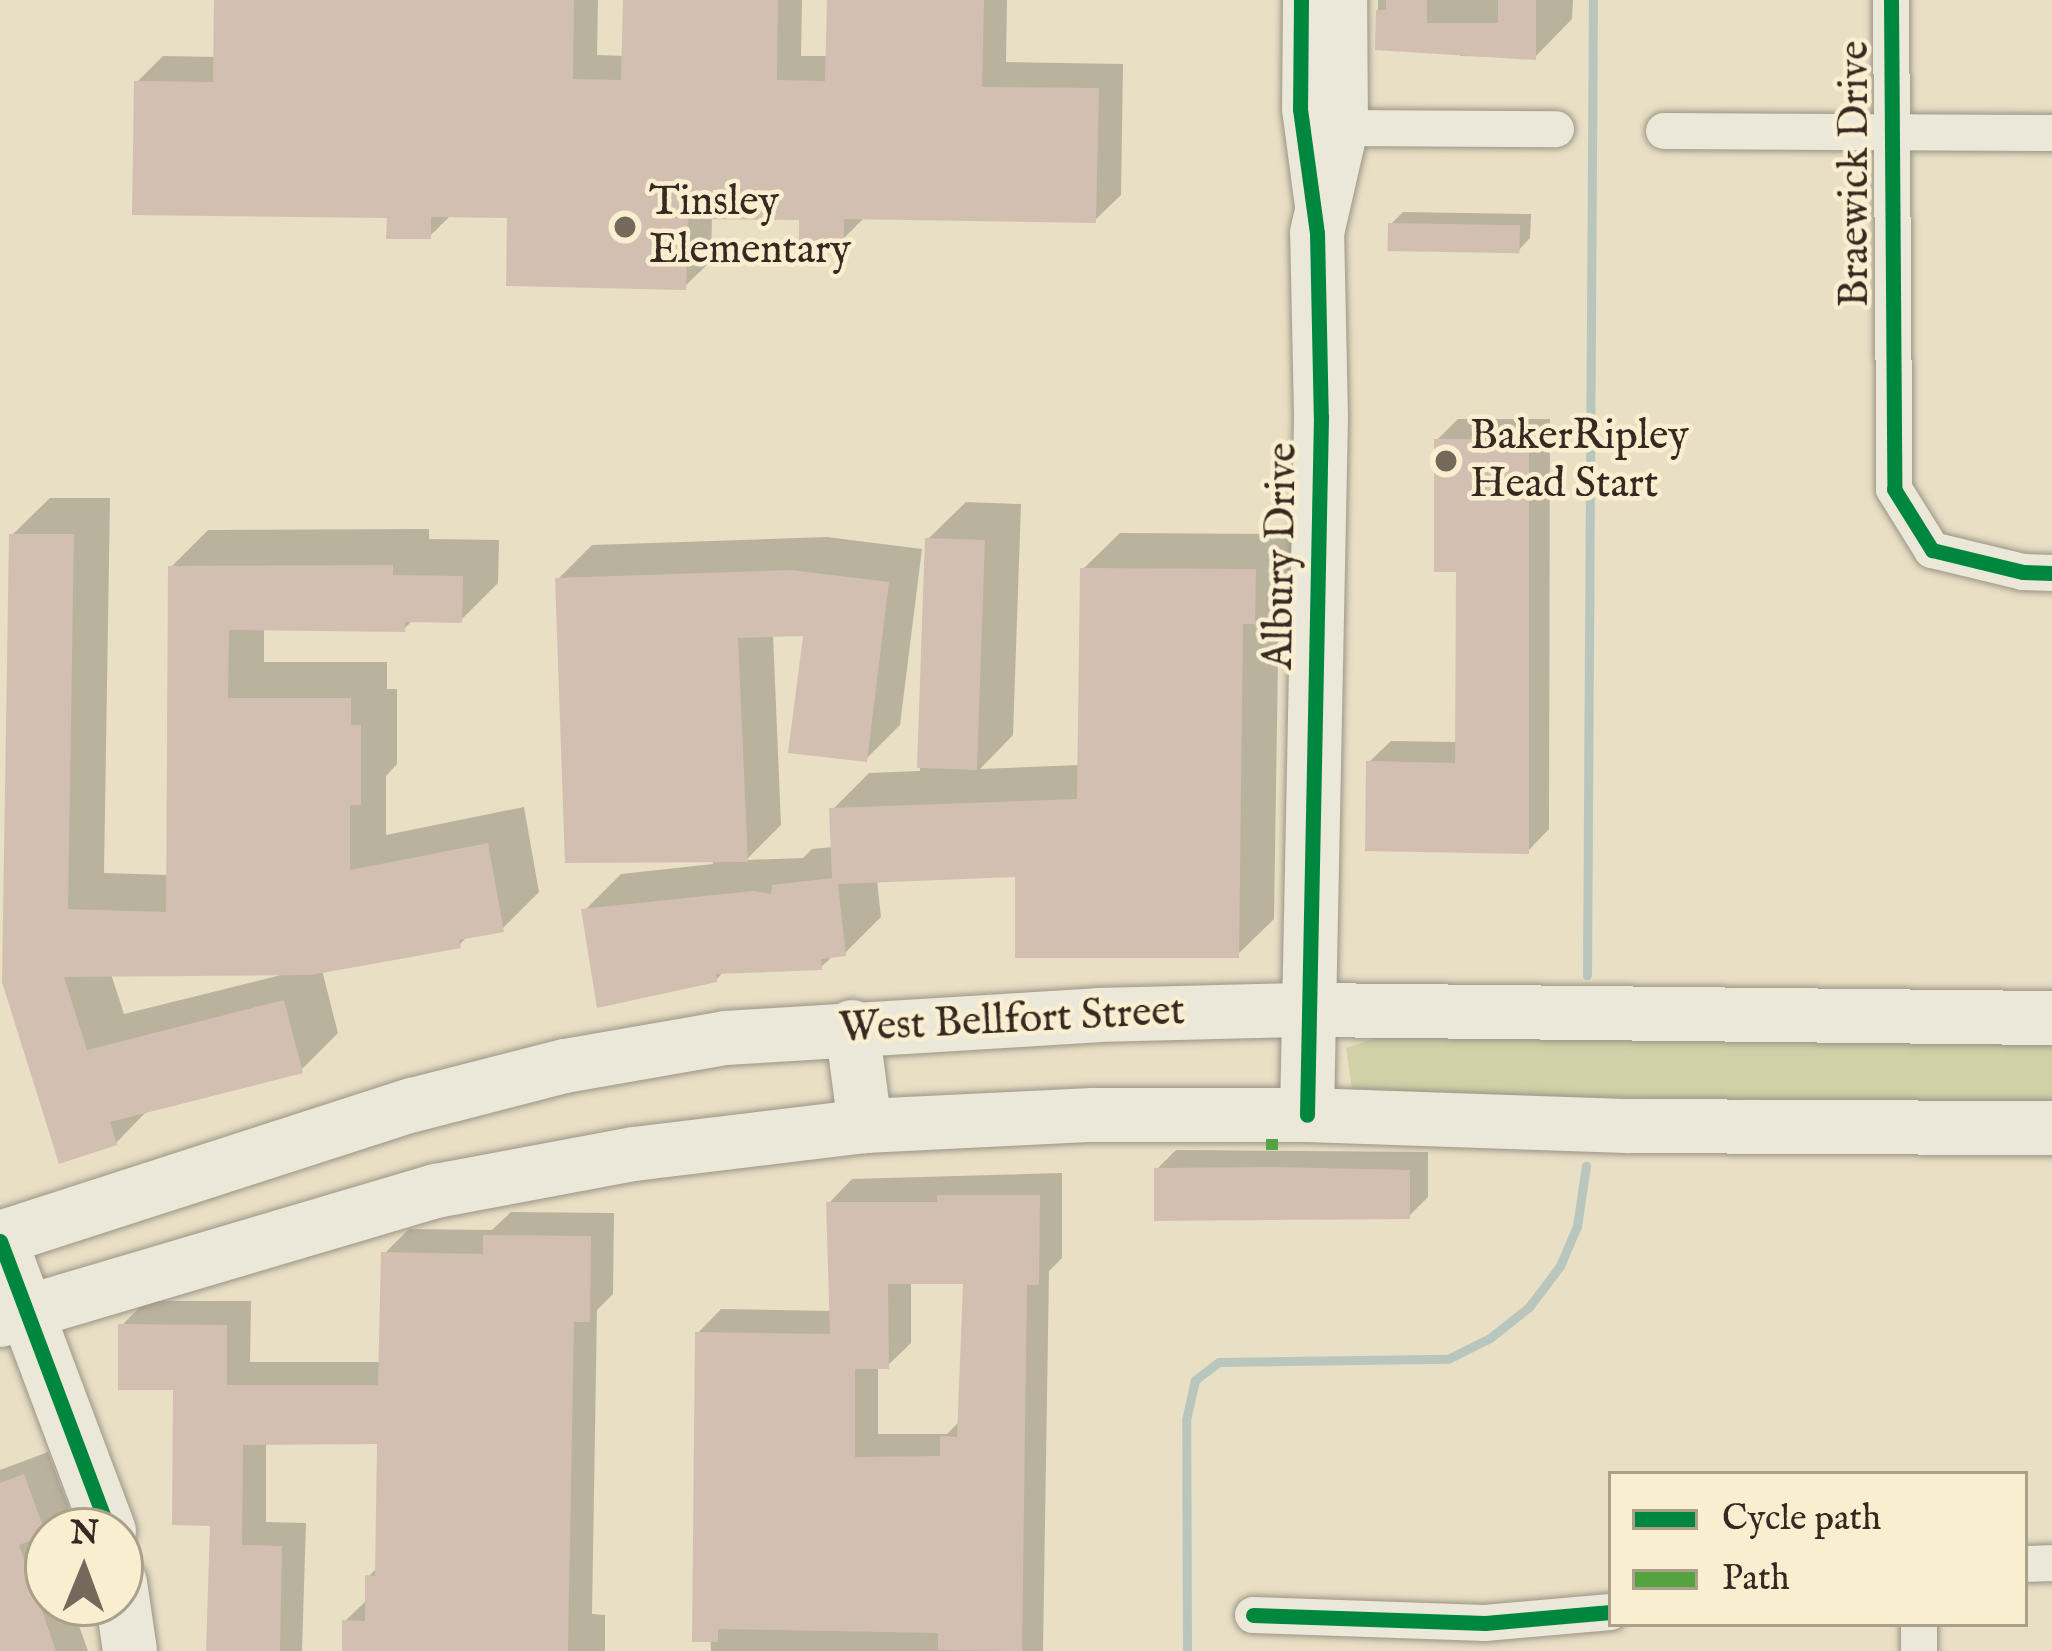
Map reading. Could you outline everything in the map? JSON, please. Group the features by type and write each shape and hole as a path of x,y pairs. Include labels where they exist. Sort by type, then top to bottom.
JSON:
{"main road":[{"name":"Albury Drive","path":"1307,1115 1321,417 1317,232 1341,128 1340,0"},
{"name":"West Bellfort Street","path":"0,1240 413,1106 565,1066 726,1038 852,1027 1309,1010 2052,1018"},
{"path":"852,1027 865,1126"},
{"path":"413,1106 436,1191"},
{"path":"13,1316 436,1191 634,1154 865,1126 1093,1115 1307,1115 1629,1126 2052,1128"},
{"path":"0,1240 13,1316 98,1507"}],"street":[{"name":"Albury Drive","path":"1301,0 1300,109 1317,232"},
{"name":"Braewick Drive","path":"1891,0 1894,489 1932,550 2023,572 2052,573"},
{"path":"1341,128 1556,129"},
{"path":"1664,131 2052,133"},
{"path":"1253,1616 1485,1637 1608,1613"}],"green space":[{"path":"1389,1034 2052,1037 2052,1102 1353,1095 1346,1048"}],"building":[{"path":"214,0 574,0 573,79 621,80 623,0 778,0 777,80 825,81 827,0 984,0 982,87 1099,88 1096,223 844,219 844,242 799,242 799,220 688,219 686,290 506,286 507,218 431,217 431,239 386,239 387,218 132,215 134,81 213,82"},
{"path":"1386,0 1427,0 1427,23 1498,23 1498,0 1536,0 1536,60 1375,50 1376,10 1386,10"},
{"path":"1388,223 1520,225 1519,253 1388,251"},
{"path":"1434,439 1529,439 1529,854 1365,851 1366,761 1455,763 1456,572 1434,572"},
{"path":"9,534 74,534 68,909 166,912 168,566 393,565 393,575 463,576 462,623 405,622 405,632 229,630 228,698 351,698 351,725 361,725 361,805 350,805 350,870 488,843 504,932 459,940 461,948 311,975 64,977 87,1050 284,1000 303,1073 110,1122 117,1145 59,1164 2,982"},
{"path":"925,538 985,540 977,770 917,768"},
{"path":"1080,568 1256,569 1255,624 1243,624 1239,958 1015,958 1015,877 838,884 846,956 821,959 822,970 716,974 717,982 597,1008 581,909 753,891 771,894 772,885 832,878 829,808 1077,799"},
{"path":"791,570 889,582 867,762 788,753 803,636 738,638 748,862 565,863 555,578"},
{"path":"1154,1168 1410,1170 1410,1219 1154,1221"},
{"path":"937,1195 1040,1195 1039,1285 1027,1285 1022,1651 938,1650 938,1633 718,1629 718,1642 692,1642 695,1332 830,1334 826,1202 937,1202","holes":["888,1284 963,1284 957,1437 940,1436 940,1456 855,1457 855,1369 889,1369"]},
{"path":"483,1235 591,1236 590,1322 574,1322 568,1651 342,1651 342,1620 365,1621 365,1575 375,1576 377,1444 243,1445 242,1545 282,1546 280,1651 206,1651 210,1526 172,1525 173,1390 118,1390 118,1324 227,1325 227,1385 378,1385 381,1252 483,1254"},
{"path":"24,1474 36,1507 24,1507 24,1543 19,1545 24,1559 24,1627 48,1627 56,1651 0,1651 0,1483"}],"waterway":[{"path":"1587,975 1593,0"},
{"path":"1187,1651 1186,1420 1195,1380 1219,1362 1448,1359 1490,1338 1529,1307 1560,1266 1577,1226 1586,1166"}],"marked path":[{"path":"1272,1139 1272,1150"}],"cycle path":[{"path":"1301,0 1300,109 1317,233 1321,417 1307,1115"},
{"path":"1891,0 1894,489 1932,550 2023,572 2052,573"},
{"path":"0,1241 100,1507"},
{"path":"1253,1615 1485,1623 1608,1612"}],"place":[{"name":"Tinsley Elementary","path":"625,227"},
{"name":"BakerRipley Head Start","path":"1446,461"}]}
